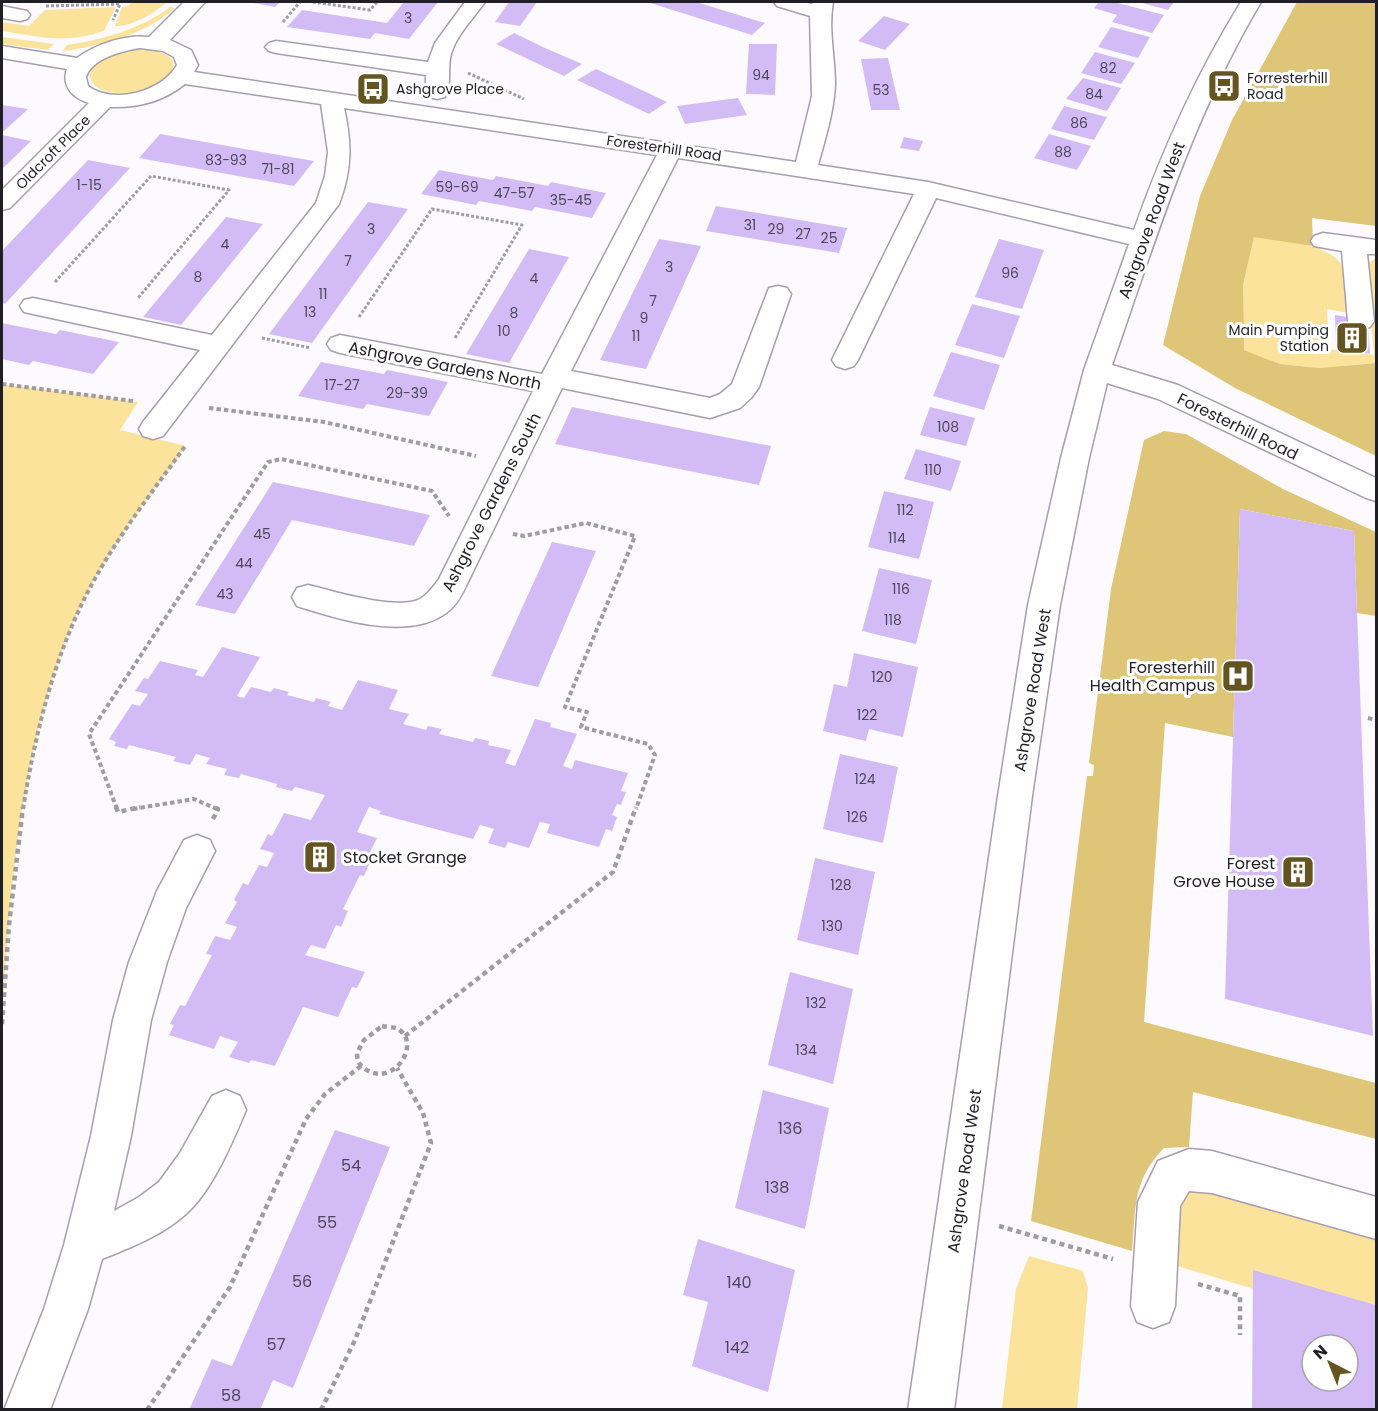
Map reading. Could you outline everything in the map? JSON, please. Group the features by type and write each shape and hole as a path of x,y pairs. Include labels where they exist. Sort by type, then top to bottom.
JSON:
{"street":[{"path":"156,42 195,2"},
{"path":"438,115 436,70 439,52 475,2"},
{"path":"784,2 821,7 824,85 821,108 806,169"},
{"name":"Ashgrove Road West","path":"932,1410 1042,616 1075,458 1097,370 1165,176 1228,40 1251,2"},
{"path":"140,42 156,42 173,47 184,55 188,66 182,77 168,88 149,96 126,101 105,100 88,95 78,87 76,76 82,65 106,49 140,42"},
{"path":"276,47 436,70"},
{"path":"2,52 82,65"},
{"name":"Foresterhill Road","path":"182,77 928,189 1142,239"},
{"name":"Oldcroft Place","path":"2,203 105,100"},
{"path":"153,429 327,204 337,180 341,155 331,100"},
{"name":"Ashgrove Gardens South","path":"308,597 388,614 409,615 428,609 442,600 672,150"},
{"path":"845,360 928,189"},
{"path":"1323,241 1365,246 1361,321"},
{"path":"552,381 710,408 726,404 736,399 745,387 778,294"},
{"path":"33,306 116,324 223,338"},
{"name":"Ashgrove Gardens North","path":"340,344 440,364 552,381"},
{"name":"Foresterhill Road","path":"1097,370 1168,392 1377,490"},
{"path":"27,1410 66,1309 85,1245 111,1136 132,1020 148,962 170,903 197,851"},
{"path":"85,1245 137,1223 174,1196 200,1159 226,1110"},
{"path":"1153,1306 1159,1202 1173,1176 1189,1170 1212,1172 1377,1218"}],"path":[{"path":"313,2 370,10 377,2"},
{"path":"40,6 120,4 111,25"},
{"path":"33,306 152,176 230,190 116,324"},
{"path":"223,338 323,351 340,344 432,209 522,225 440,364"},
{"path":"2,384 324,422 512,464"},
{"path":"205,418 212,408"},
{"path":"2,1024 18,836 31,762 68,634 96,578 128,527 192,436"},
{"path":"197,851 218,809 194,799 118,812 89,734 268,462 281,459 432,492 452,520 524,536 586,522 635,536 565,707 587,712 581,727 648,744 655,755 613,873 405,1036"},
{"path":"1368,718 1377,720"},
{"path":"382,1026 392,1026 400,1029 405,1036 407,1053 397,1068 388,1073 377,1074 361,1066 357,1056 358,1046 373,1030 382,1026"},
{"path":"147,1410 230,1287 306,1119 325,1095 361,1066"},
{"path":"321,1410 355,1340 430,1143 430,1129 424,1113 397,1068"}],"shaded area":[{"path":"133,2 167,2 143,18 122,26 115,26 122,7"},
{"path":"1297,2 1376,2 1376,226 1312,218 1313,246 1254,237 1243,285 1244,350 1280,364 1319,368 1376,363 1376,456 1235,388 1163,345 1200,196 1232,120"},
{"path":"116,7 104,31 90,35 53,38 2,31 2,22 29,26 45,10"},
{"path":"170,7 175,8 137,32 92,46 63,51 67,45 107,37 147,22"},
{"path":"2,37 54,44 48,50 2,44"},
{"path":"144,49 162,53 172,60 173,67 169,75 147,88 133,92 110,92 92,82 91,71 104,59 123,52"},
{"path":"1254,236 1305,244 1330,254 1339,261 1344,270 1347,285 1348,313 1327,309 1329,349 1374,355 1366,265 1376,258 1376,363 1319,368 1280,364 1243,350 1243,285"},
{"path":"2,384 138,402 120,430 186,446 106,560 79,609 52,682 38,730 20,827 13,876 2,1024"},
{"path":"1164,431 1186,434 1283,489 1376,532 1376,616 1357,613 1354,531 1240,509 1233,737 1165,723 1144,1022 1376,1083 1376,1139 1193,1092 1189,1147 1164,1148 1146,1172 1135,1208 1132,1251 1031,1221 1087,776 1093,776 1094,765 1089,763 1111,589 1144,440"},
{"path":"1201,1188 1218,1189 1376,1233 1376,1305 1254,1271 1254,1289 1177,1266 1177,1210 1185,1194"},
{"path":"1029,1256 1083,1271 1088,1288 1077,1409 1002,1409 1016,1289"}],"building":[{"path":"248,2 280,2 275,7"},
{"path":"404,2 438,2 409,39 375,33 370,39 287,27 302,10 387,23"},
{"path":"509,2 537,2 520,26 495,22"},
{"path":"647,2 696,2 765,23 752,35"},
{"path":"1099,2 1114,2 1164,15 1152,33 1112,22 1117,15 1094,8"},
{"path":"1139,2 1174,2 1168,10"},
{"path":"884,16 910,24 885,50 858,41"},
{"path":"1111,27 1150,37 1138,58 1098,47"},
{"path":"514,33 582,64 564,76 496,44"},
{"path":"749,44 777,44 775,95 746,94"},
{"path":"1095,52 1135,63 1121,84 1081,73"},
{"path":"888,58 900,110 871,110 861,59"},
{"path":"596,69 667,102 649,114 577,80"},
{"path":"1083,78 1121,88 1107,111 1066,99"},
{"path":"738,98 747,115 685,124 677,106"},
{"path":"2,105 28,109 2,131"},
{"path":"1064,106 1107,117 1094,140 1051,129"},
{"path":"160,134 314,161 294,186 139,158"},
{"path":"1049,134 1091,146 1077,170 1034,158"},
{"path":"2,135 31,141 2,169"},
{"path":"904,137 923,141 919,151 900,148"},
{"path":"88,160 130,168 5,304 2,303 2,251"},
{"path":"439,170 493,180 496,176 548,186 551,182 606,193 592,218 535,207 532,211 479,201 476,205 421,194"},
{"path":"368,202 408,209 312,343 269,334"},
{"path":"716,206 847,228 839,253 706,231"},
{"path":"226,217 263,224 181,325 143,317"},
{"path":"659,239 701,246 646,369 600,360"},
{"path":"999,239 1044,250 1022,309 975,297"},
{"path":"529,249 569,257 509,363 466,354"},
{"path":"972,304 1020,316 1004,358 955,345"},
{"name":"Main Pumping Station","path":"1335,315 1354,318 1368,327 1370,354 1336,348"},
{"path":"2,323 56,334 60,330 119,342 93,374 33,361 29,365 2,359"},
{"path":"951,352 1000,365 984,410 933,396"},
{"path":"321,362 384,374 387,370 448,382 429,416 367,404 363,409 298,396"},
{"path":"572,407 771,446 759,485 555,444"},
{"path":"930,407 975,418 966,446 920,435"},
{"path":"916,449 961,461 951,491 904,479"},
{"path":"273,482 430,515 414,546 292,520 235,614 195,605"},
{"path":"884,491 934,502 919,559 868,547"},
{"name":"Forest Grove House","path":"1240,509 1354,531 1373,1036 1225,999"},
{"path":"552,542 596,551 538,687 491,676"},
{"path":"879,568 932,580 916,644 862,631"},
{"name":"Stocket Grange","path":"222,647 260,657 237,696 244,698 251,687 271,692 274,688 289,692 287,695 314,702 316,698 331,702 328,706 342,710 358,680 398,690 389,709 409,714 403,724 426,730 428,726 442,729 439,734 473,742 475,738 489,741 488,745 511,750 505,763 515,766 535,719 551,723 550,727 577,734 563,766 572,769 575,760 628,773 621,791 626,792 621,805 617,804 612,815 617,817 612,831 606,829 599,847 547,833 550,824 540,822 529,848 508,842 505,848 488,843 494,829 480,825 473,839 379,814 381,811 369,807 357,832 377,838 366,861 370,862 364,876 360,875 343,909 348,911 341,927 336,925 325,949 311,945 305,955 365,972 357,988 352,987 338,1017 303,1007 275,1066 251,1060 249,1063 229,1057 238,1042 220,1036 214,1049 169,1035 174,1025 170,1024 180,1005 185,1006 212,955 206,954 215,936 230,940 237,927 225,923 237,902 234,900 243,883 248,885 259,865 267,867 274,853 260,849 268,834 272,836 284,813 311,820 325,795 295,787 292,791 276,787 277,784 241,774 239,778 224,775 227,769 206,764 210,758 196,754 190,765 173,761 176,757 129,745 127,749 114,746 116,742 109,739 132,704 140,706 148,694 135,691 144,678 148,679 160,661 198,670 195,675 203,677"},
{"path":"854,653 918,667 903,737 869,729 866,741 823,731 834,684 847,687"},
{"path":"840,754 898,767 883,843 823,829"},
{"path":"815,858 875,872 858,955 797,940"},
{"path":"790,972 853,989 833,1084 768,1065"},
{"path":"763,1090 829,1108 805,1229 735,1208"},
{"path":"335,1130 390,1147 293,1388 273,1380 260,1410 189,1410 212,1359 232,1366"},
{"path":"698,1239 795,1270 768,1392 692,1366 708,1302 683,1295"},
{"path":"1253,1270 1376,1305 1376,1410 1252,1410"}],"place":[{"name":"Forresterhill Road","path":"1224,86"},
{"name":"Ashgrove Place","path":"373,89"},
{"name":"Main Pumping Station","path":"1352,338"},
{"name":"Foresterhill Health Campus","path":"1238,676"},
{"name":"Stocket Grange","path":"320,857"},
{"name":"Forest Grove House","path":"1298,872"}]}
